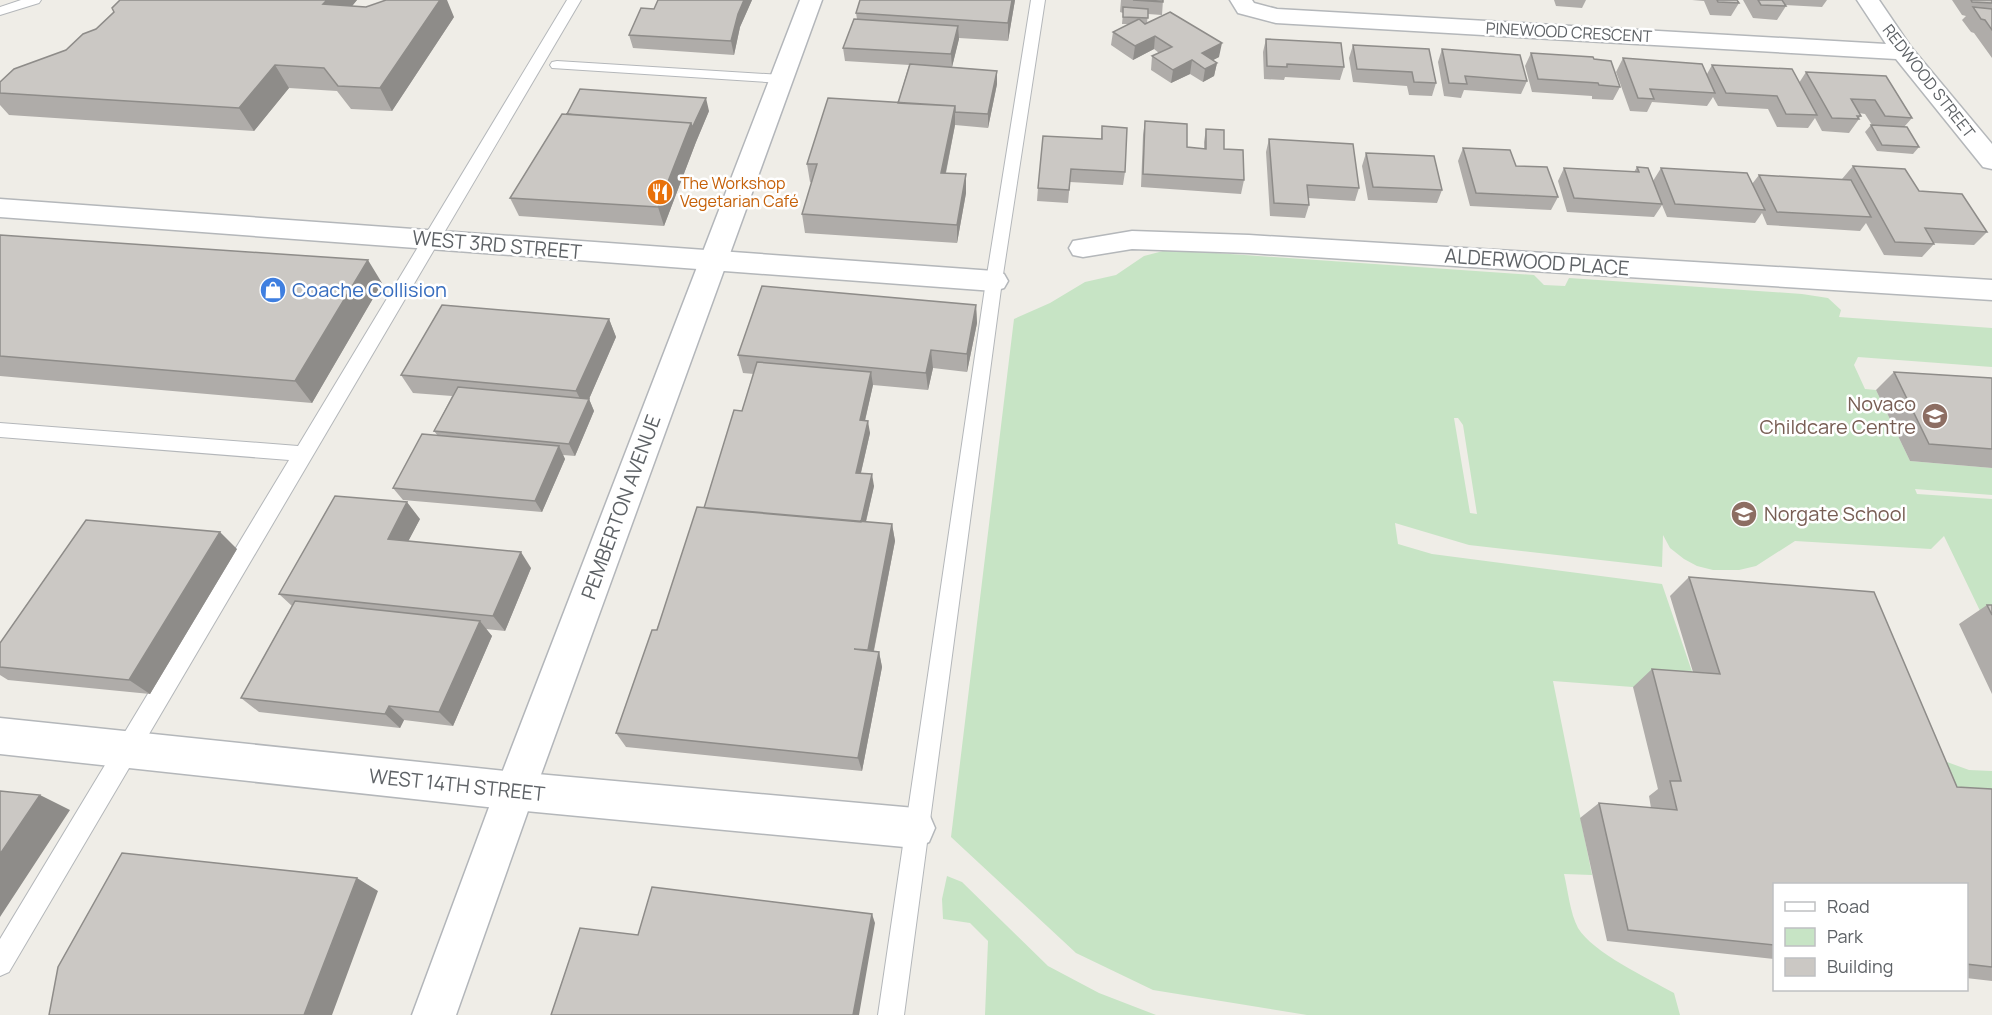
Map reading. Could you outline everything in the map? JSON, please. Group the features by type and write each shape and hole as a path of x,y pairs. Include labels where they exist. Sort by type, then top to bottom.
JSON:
{"street":[{"name":"PEMBERTON AVENUE","path":"434,1015 515,791 811,0"},
{"name":"PINEWOOD CRESCENT","path":"1241,0 1246,8 1276,16 1903,52"},
{"name":"REDWOOD STREET","path":"1868,0 1903,52 1992,161"},
{"name":"WEST 3RD STREET","path":"0,208 994,281"},
{"name":"ALDERWOOD PLACE","path":"1083,248 1132,240 1249,244 1992,290"},
{"name":"WEST 14TH STREET","path":"0,736 515,791 915,828"}],"lane":[{"path":"0,11 34,0"},
{"path":"0,963 574,0"},
{"path":"891,1015 915,828 994,281 1038,0"},
{"path":"557,65 782,79"},
{"path":"0,430 303,454"}],"green space":[{"path":"1163,251 1187,251 1534,275 1544,285 1565,286 1569,278 1802,294 1828,298 1841,310 1839,317 1992,328 1992,367 1858,357 1854,365 1865,389 1876,390 1910,461 1992,468 1992,495 1915,489 1917,494 1992,499 1992,617 1983,617 1944,536 1931,549 1795,541 1756,566 1739,570 1713,570 1697,566 1684,559 1670,548 1663,535 1662,567 1469,545 1395,523 1398,544 1432,554 1662,584 1699,692 1553,681 1592,875 1564,874 1575,922 1585,937 1595,946 1636,973 1674,993 1680,1015 1307,1015 1153,990 1076,953 951,837 1014,319 1050,303 1085,282 1116,275 1144,256","holes":["1454,418 1458,418 1463,425 1477,514 1470,513"]},
{"path":"1947,762 1969,770 1992,771 1992,807 1928,774"},
{"path":"947,876 962,882 1048,966 1099,993 1156,1015 985,1015 988,941 970,923 943,919 942,899"}],"building":[{"path":"120,0 327,0 323,4 366,7 386,0 440,0 380,88 338,86 324,68 275,65 239,108 0,93 0,82 14,69 66,50 83,34 96,29 114,12 112,8"},
{"path":"658,0 744,0 731,41 629,35 641,8 654,9"},
{"path":"860,0 1012,0 1008,23 856,13"},
{"path":"1133,0 1163,0 1163,2"},
{"path":"1717,0 1737,0 1739,3 1718,2"},
{"path":"1758,0 1782,0 1786,6 1761,5"},
{"path":"1971,0 1992,0 1992,3 1972,2"},
{"path":"1123,7 1148,9 1148,18 1123,17"},
{"path":"1973,7 1992,9 1992,30 1985,20 1981,19"},
{"path":"1170,12 1222,43 1202,53 1217,63 1205,69 1192,60 1173,70 1152,56 1172,47 1155,36 1135,46 1113,32 1139,19 1145,24"},
{"path":"854,19 958,26 951,54 843,48"},
{"path":"1266,39 1341,43 1344,67 1287,64 1287,67 1267,66"},
{"path":"1353,45 1429,49 1436,83 1414,82 1412,72 1357,69"},
{"path":"1442,49 1520,55 1527,81 1465,76 1467,84 1449,83"},
{"path":"1531,53 1593,57 1611,61 1620,87 1598,83 1538,79"},
{"path":"1623,58 1702,64 1715,93 1650,89 1654,99 1638,98"},
{"path":"910,64 997,71 988,114 955,112 955,106 898,103"},
{"path":"1712,65 1792,69 1817,115 1786,114 1777,96 1726,93"},
{"path":"1806,72 1886,76 1912,118 1885,116 1875,100 1851,99 1861,116 1857,116 1859,119 1832,118"},
{"path":"580,89 706,98 692,128 691,123 567,114"},
{"path":"828,98 955,106 941,173 966,174 957,225 802,214 817,164 807,164"},
{"path":"562,114 691,123 658,207 510,198"},
{"path":"1145,121 1187,124 1187,147 1206,149 1206,129 1224,130 1224,149 1243,150 1244,180 1143,174"},
{"path":"1871,125 1907,127 1919,147 1882,145"},
{"path":"1102,126 1127,128 1125,172 1071,169 1069,190 1038,188 1043,136 1102,139"},
{"path":"1269,139 1353,144 1359,188 1307,185 1309,205 1274,203"},
{"path":"1463,148 1510,150 1516,166 1547,167 1558,197 1476,193"},
{"path":"1366,153 1434,156 1442,190 1373,187"},
{"path":"1853,166 1905,169 1919,191 1962,194 1987,232 1925,228 1934,244 1895,242"},
{"path":"1637,167 1648,168 1662,204 1574,198 1564,168 1639,172"},
{"path":"1661,168 1747,173 1765,210 1675,204"},
{"path":"1759,175 1851,180 1871,217 1777,212"},
{"path":"0,235 368,260 295,381 0,356"},
{"path":"762,286 976,305 967,354 931,350 926,373 738,355"},
{"path":"442,305 609,319 576,391 401,375"},
{"path":"757,362 871,372 860,420 868,421 856,473 872,474 861,522 704,508 734,410 742,411"},
{"path":"1894,372 1992,378 1992,449 1929,444"},
{"path":"458,387 589,399 569,444 434,431"},
{"path":"422,434 559,446 535,501 393,488"},
{"path":"335,496 407,502 388,539 521,552 493,616 279,594"},
{"path":"697,507 892,524 868,650 854,649 879,652 858,758 616,733 652,630 657,630"},
{"path":"86,520 220,532 129,680 0,667 0,643"},
{"path":"1689,577 1874,592 1957,787 1992,789 1992,967 1968,964 1968,883 1773,883 1773,945 1628,930 1599,803 1677,810 1670,781 1681,781 1652,669 1720,674"},
{"path":"295,601 480,621 439,712 389,706 385,714 241,698"},
{"path":"1987,605 1992,605 1992,615"},
{"path":"0,791 40,795 0,854"},
{"path":"122,853 357,878 304,1015 49,1015 58,967"},
{"path":"652,887 872,914 853,1015 551,1015 580,928 638,935"}],"place":[{"name":"The Workshop Vegetarian Café","path":"660,192"},
{"name":"Coache Collision","path":"273,290"},
{"name":"Novaco Childcare Centre","path":"1935,416"},
{"name":"Norgate School","path":"1744,514"}]}
